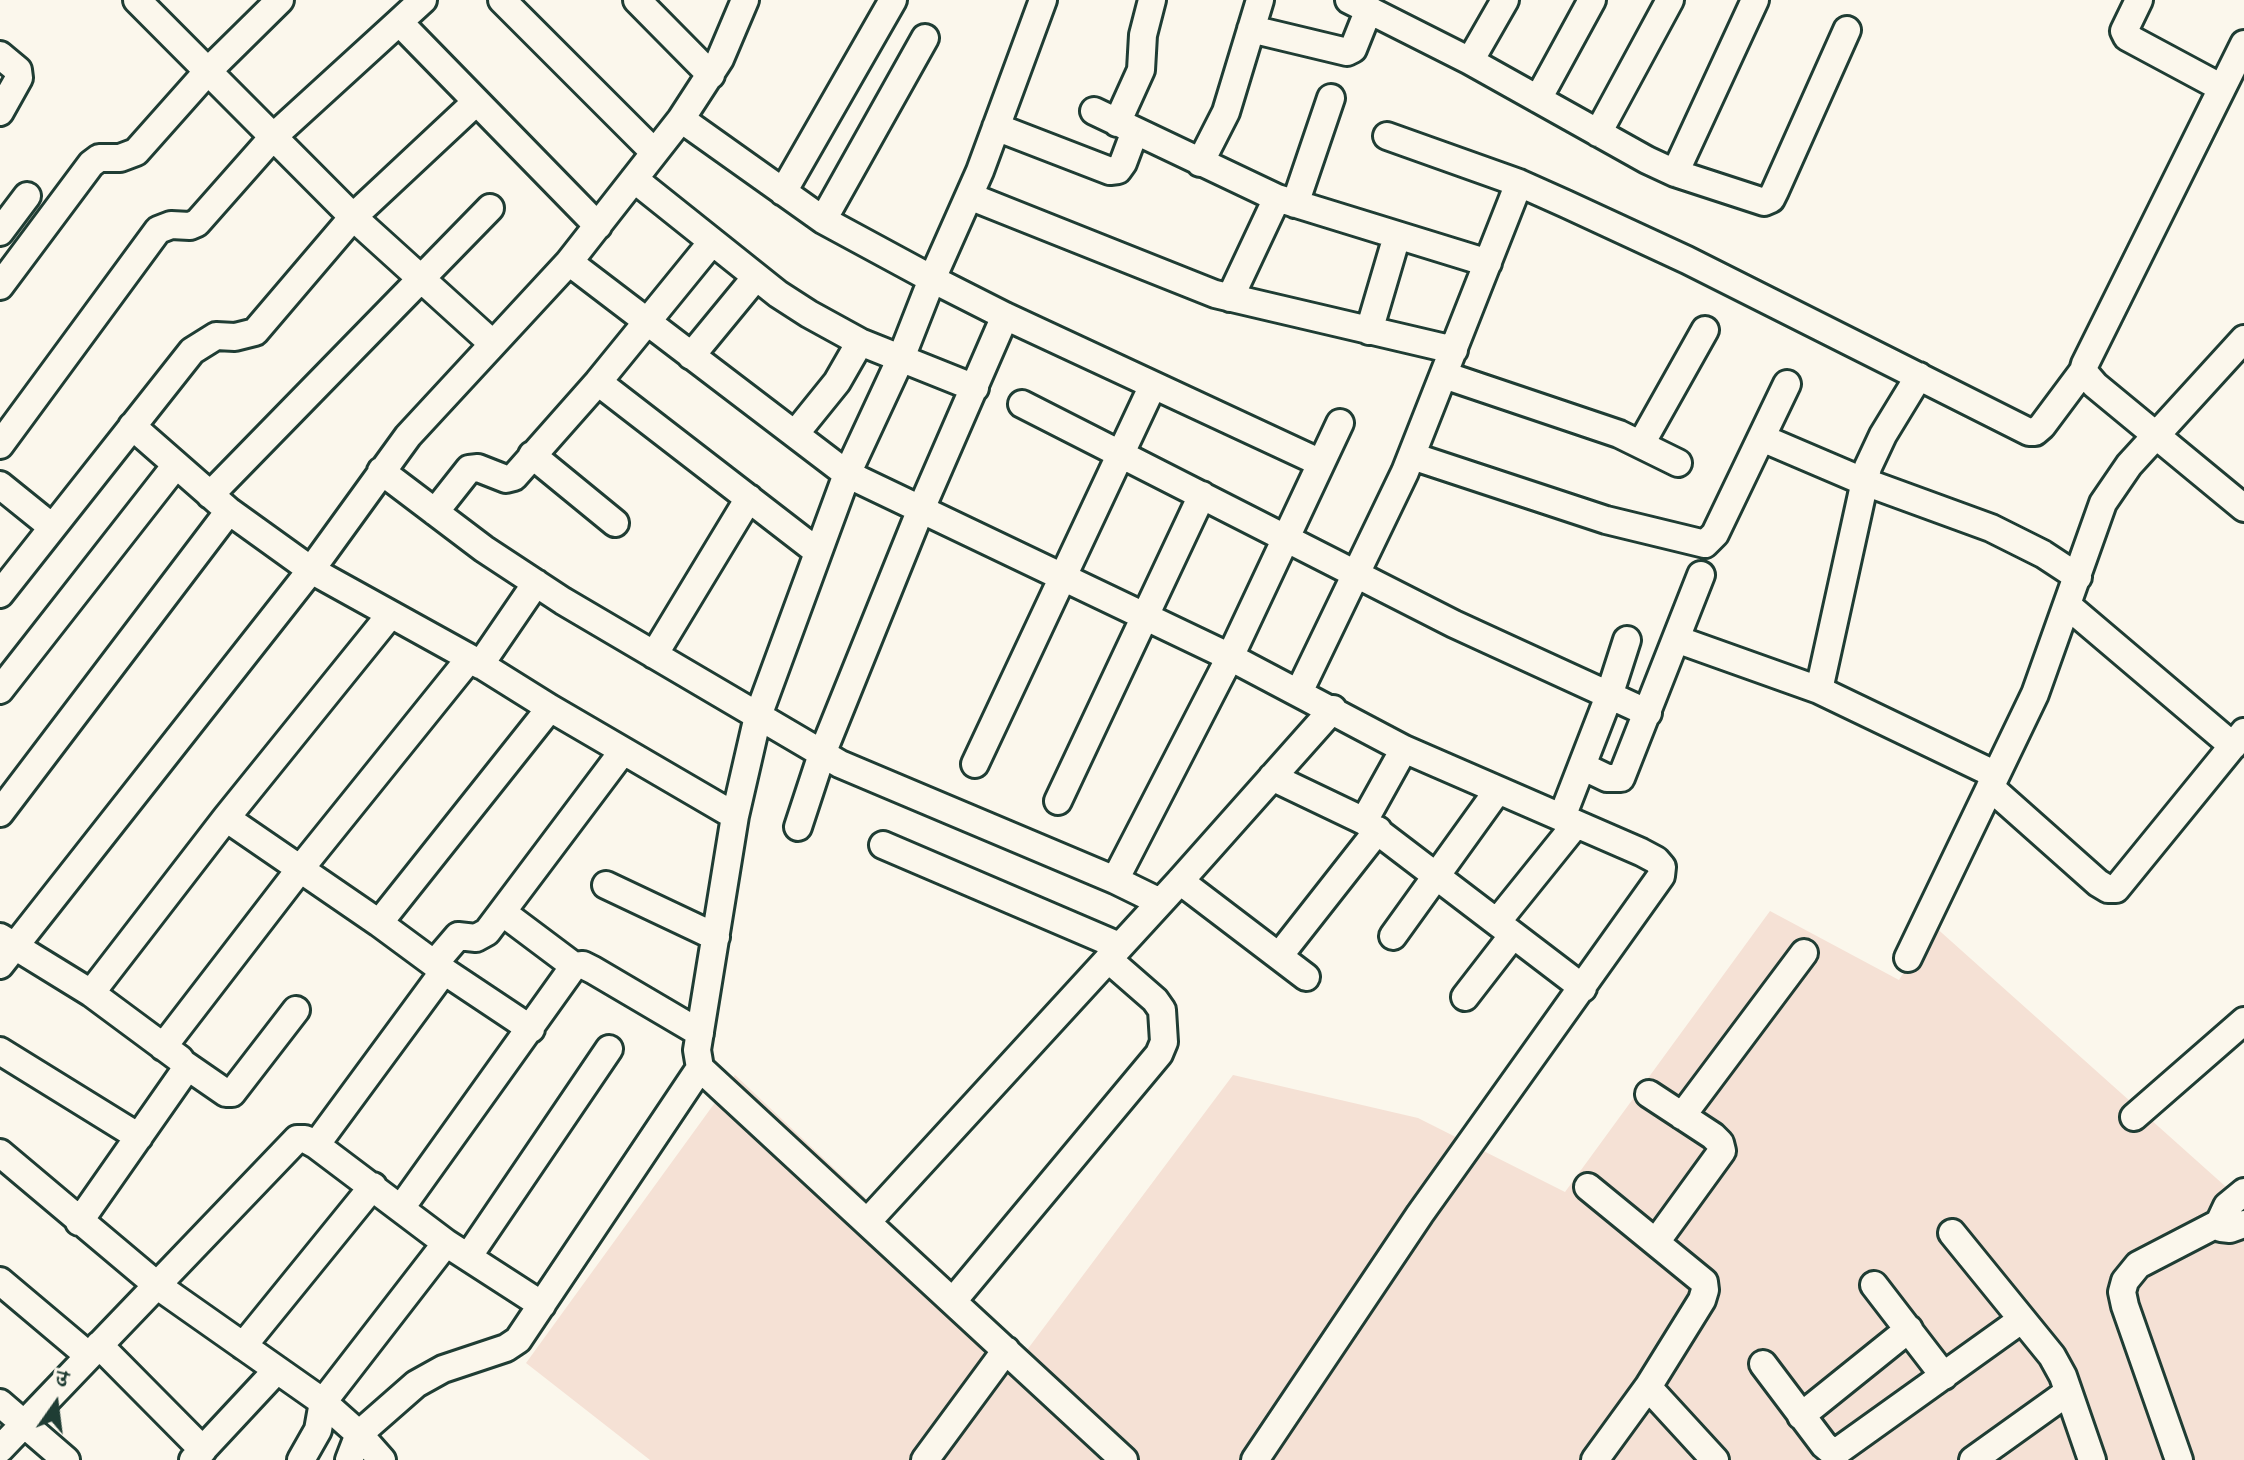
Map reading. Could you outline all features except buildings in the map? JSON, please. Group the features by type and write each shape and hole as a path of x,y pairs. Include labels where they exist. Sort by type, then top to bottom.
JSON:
{"street":[{"path":"0,286 91,164 99,158 120,158 136,152 208,71 280,0"},
{"path":"0,445 158,230 171,225 190,226 197,223 273,137 423,0"},
{"path":"502,0 654,152"},
{"path":"637,0 711,75"},
{"path":"296,1010 232,1093 226,1093 91,993 5,949 311,570 408,436 569,262 598,226 711,75 745,0"},
{"path":"783,192 893,0"},
{"path":"1043,0 969,196 901,358 847,474 758,716 735,816 697,1058 700,1068 1124,1460"},
{"path":"996,127 1110,171 1118,170 1123,163 1116,122 1141,70 1143,35 1152,0"},
{"path":"1200,163 1226,112 1260,0"},
{"path":"1470,61 1505,0"},
{"path":"1538,99 1592,0"},
{"path":"1598,133 1670,0"},
{"path":"1675,173 1755,0"},
{"path":"2139,0 2124,31 2127,37 2222,88"},
{"path":"144,2 353,217 492,343"},
{"path":"1251,29 1347,52 1353,49 1359,4 1675,173 1764,202 1771,199 1847,30"},
{"path":"399,22 598,226"},
{"path":"823,220 925,38"},
{"path":"1387,136 1519,183 1687,260 2029,432 2035,432 2083,371 2244,44"},
{"path":"0,55 18,70 19,78 0,112"},
{"path":"1230,298 1286,201 1331,98"},
{"path":"0,594 192,351 216,336 235,337 255,332 353,217 476,102"},
{"path":"681,119 823,220 932,279 1321,463"},
{"path":"1116,122 1286,201 1488,263"},
{"path":"634,179 756,277 809,314 860,342 975,388"},
{"path":"1299,692 1412,456 1519,183"},
{"path":"0,232 27,196"},
{"path":"969,196 1181,282 1230,298 1454,350"},
{"path":"0,813 220,503 420,278 490,208"},
{"path":"1369,331 1397,236"},
{"path":"435,512 469,469 478,468 506,479 514,477 598,382 712,242"},
{"path":"569,262 847,474 1230,657 1404,749 1641,852 1662,867 1661,876 1420,1214 1255,1460"},
{"path":"691,356 756,277"},
{"path":"798,827 822,754 921,509 1005,316"},
{"path":"1641,444 1705,330"},
{"path":"1908,958 2035,694 2103,503 2129,465 2244,339"},
{"path":"795,434 837,382 860,342"},
{"path":"2083,371 2095,385 2244,508"},
{"path":"1444,375 1591,424 1678,463"},
{"path":"1819,690 1868,467 1883,435 1919,376"},
{"path":"598,382 818,552"},
{"path":"1412,456 1606,520 1705,544 1715,534 1787,384"},
{"path":"975,764 1153,385"},
{"path":"1022,404 1454,624 1648,713"},
{"path":"1115,880 1230,657 1340,423"},
{"path":"132,426 220,503 311,570 475,662 735,816"},
{"path":"1762,438 1865,482 1991,528 2043,554 2078,577"},
{"path":"532,455 615,523"},
{"path":"0,690 176,465"},
{"path":"381,471 484,549 536,583 840,764 1160,902"},
{"path":"0,485 52,527"},
{"path":"1058,801 1202,495"},
{"path":"654,655 749,498"},
{"path":"1582,766 1607,778 1621,778 1701,575"},
{"path":"163,1047 300,869 475,662 536,583"},
{"path":"1676,639 1819,690 1993,781 2098,883 2108,889 2116,889 2239,739 2067,605"},
{"path":"91,993 226,818 390,615"},
{"path":"1465,997 1569,821 1582,766 1627,640"},
{"path":"379,923 550,708"},
{"path":"868,1221 1333,709"},
{"path":"1279,956 1371,826 1404,749"},
{"path":"316,1145 458,936 481,937 623,751"},
{"path":"1272,777 1371,826 1583,988"},
{"path":"1393,936 1498,790"},
{"path":"226,818 531,1029"},
{"path":"883,845 1114,952 1162,1010 1165,1030 1159,1054 953,1301"},
{"path":"1180,881 1306,977"},
{"path":"606,885 716,937"},
{"path":"502,912 574,966 583,965 593,970 700,1033"},
{"path":"1682,1116 1804,953"},
{"path":"401,1208 574,966"},
{"path":"2134,1117 2244,1021"},
{"path":"468,1257 609,1049"},
{"path":"0,1051 139,1137"},
{"path":"79,1222 182,1077 186,1069 184,1064"},
{"path":"349,1460 359,1434 429,1376 506,1348 518,1340 700,1068"},
{"path":"1649,1094 1713,1136 1720,1143 1722,1151 1656,1242"},
{"path":"0,1449 297,1139 305,1139 316,1145 446,1243 542,1305"},
{"path":"0,1153 158,1286 323,1402 359,1434 382,1460"},
{"path":"243,1346 373,1186"},
{"path":"1588,1187 1695,1273 1704,1282 1705,1290 1648,1387 1595,1460"},
{"path":"2179,1460 2122,1292 2125,1281 2138,1265 2232,1224 2227,1206 2244,1192"},
{"path":"1952,1233 2052,1356 2092,1460"},
{"path":"301,1460 318,1430 323,1402 446,1243"},
{"path":"0,1281 94,1350 198,1455 276,1371"},
{"path":"1874,1285 1944,1376"},
{"path":"1763,1364 1824,1445 1838,1451 2021,1320"},
{"path":"1801,1416 1909,1329"},
{"path":"925,1460 1006,1350"},
{"path":"1648,1387 1715,1460"},
{"path":"1973,1460 2068,1392"},
{"path":"0,1403 66,1460"}],"shaded area":[{"path":"1770,911 1899,980 1933,925 2244,1203 2244,1460 650,1460 526,1363 735,1075 1027,1350 1233,1075 1418,1118 1565,1192"}]}
